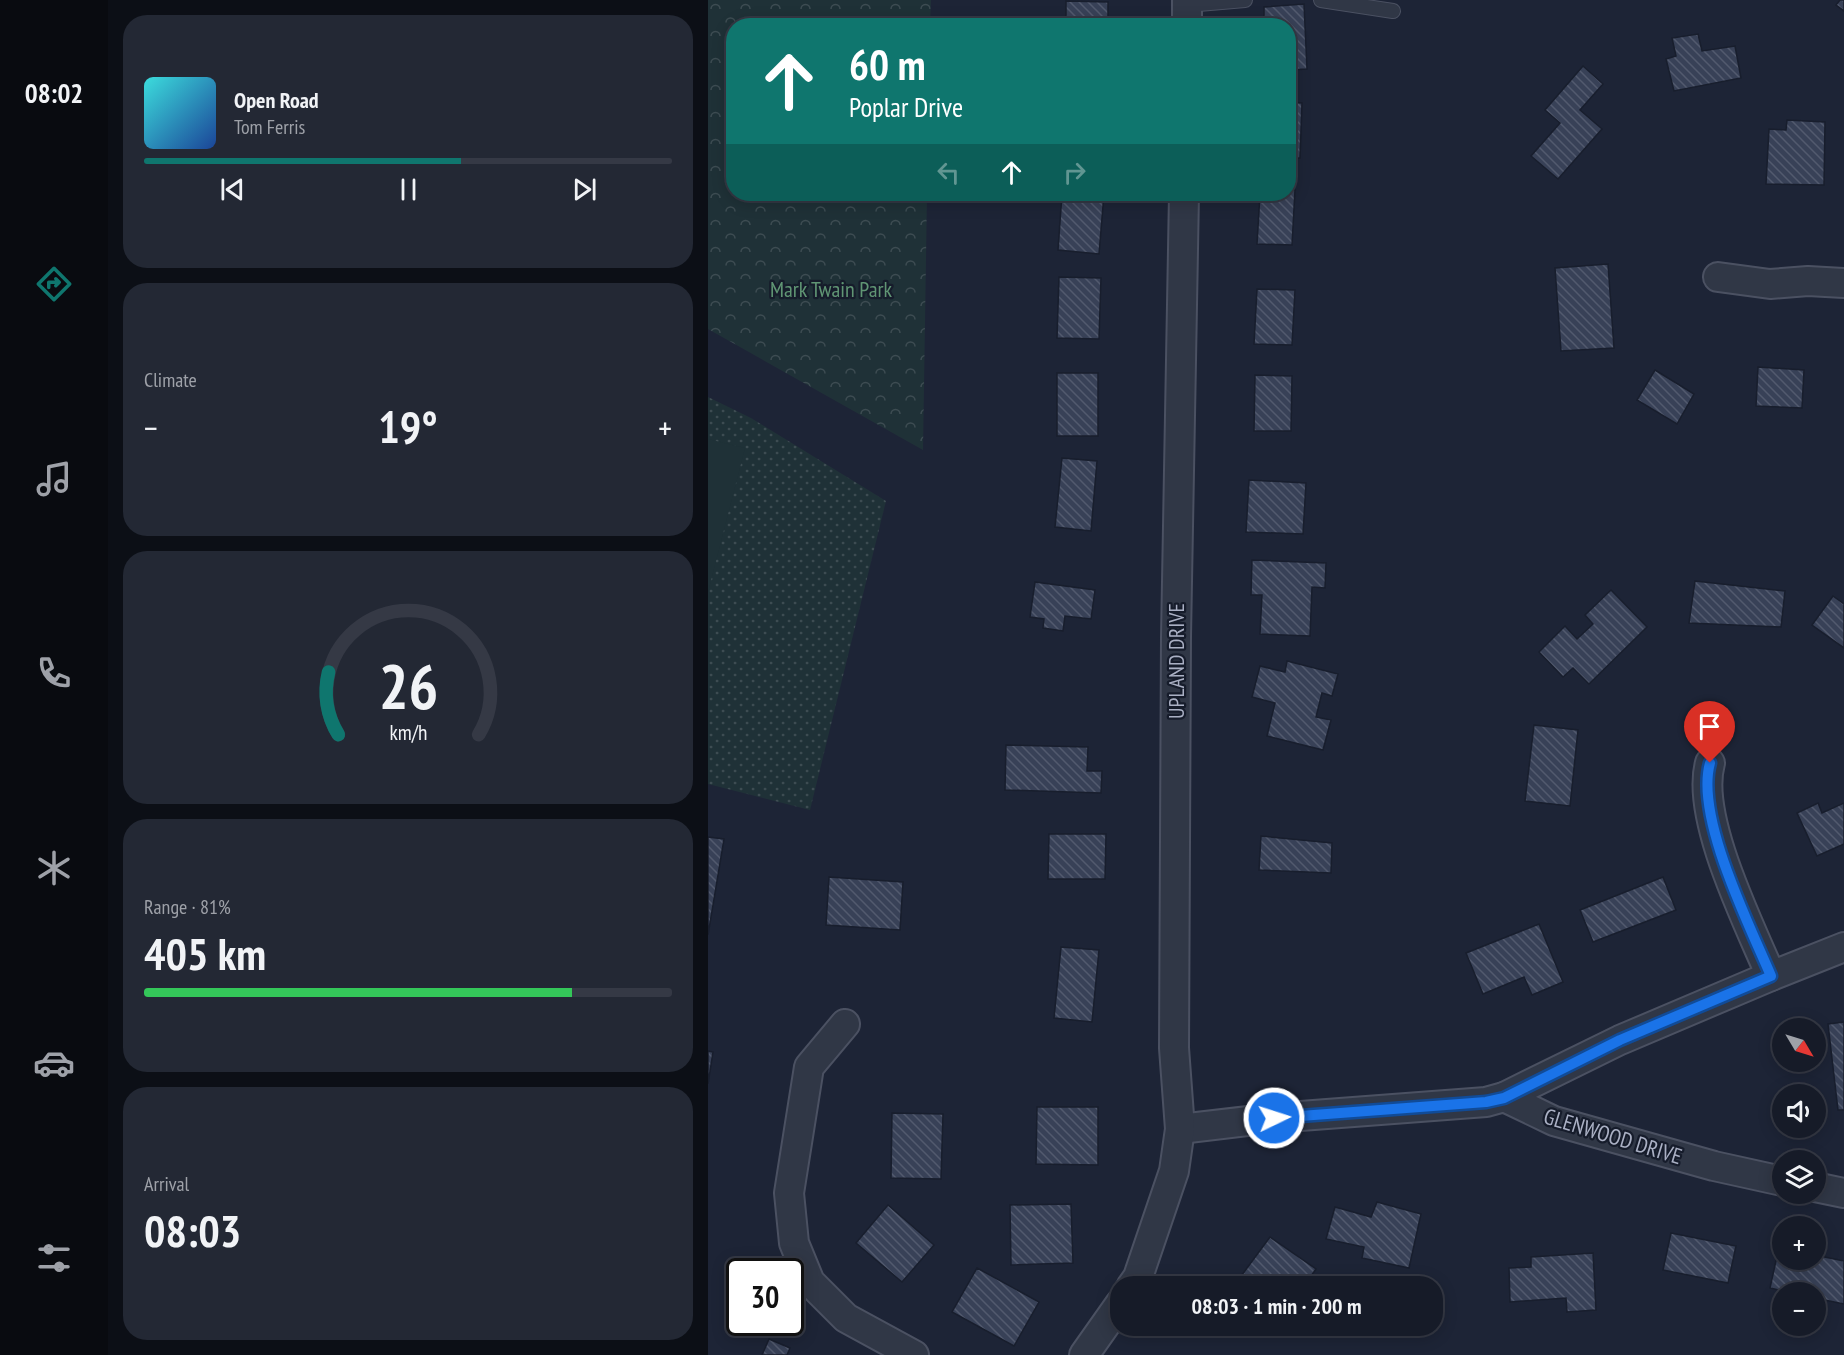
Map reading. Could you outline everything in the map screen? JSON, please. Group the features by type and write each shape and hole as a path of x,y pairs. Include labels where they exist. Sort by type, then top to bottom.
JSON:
{"street":[{"name":"UPLAND DRIVE","path":"1180,1129 1174,1048 1176,672 1184,201"},
{"path":"1718,277 1770,284 1808,281 1844,283"},
{"path":"1710,763 1707,785 1711,819 1723,858 1771,976"},
{"path":"1138,1276 1174,1172 1180,1129 1274,1118 1486,1102 1504,1098 1620,1040 1844,947"},
{"path":"845,1024 809,1067 789,1193 794,1243 810,1282 846,1318 914,1355"},
{"name":"GLENWOOD DRIVE","path":"1504,1098 1554,1121 1714,1166 1772,1179"},
{"path":"1826,1189 1844,1193"},
{"path":"1084,1355 1110,1318"}],"lane":[{"path":"1187,10 1245,0"},
{"path":"1321,0 1393,11"}],"green space":[{"name":"Mark Twain Park","path":"708,0 931,0 930,18 726,18 726,201 927,201 923,450 708,329"},
{"path":"708,397 751,418 886,501 810,810 708,784"},
{"path":"708,439 745,448 708,592"}],"building":[{"path":"1840,0 1844,0 1844,11 1836,5"},
{"path":"1066,1 1108,2 1108,18 1066,18"},
{"path":"1304,4 1307,69 1296,70 1296,18 1264,18 1264,7"},
{"path":"1698,34 1702,51 1735,46 1741,78 1674,91 1666,59 1676,56 1672,38"},
{"path":"1583,66 1603,84 1580,110 1602,129 1558,179 1531,156 1560,123 1545,110"},
{"path":"1296,103 1302,103 1300,158 1296,158"},
{"path":"1787,120 1825,122 1824,185 1766,184 1769,129 1786,130"},
{"path":"1062,201 1103,201 1099,254 1058,250"},
{"path":"1260,201 1294,201 1292,245 1257,244"},
{"path":"1608,264 1614,348 1561,351 1555,268"},
{"path":"1059,277 1101,278 1099,339 1057,338"},
{"path":"1257,289 1295,290 1292,345 1254,344"},
{"path":"1758,367 1804,370 1802,408 1756,406"},
{"path":"1655,370 1694,394 1677,424 1637,400"},
{"path":"1057,373 1098,373 1098,436 1057,436"},
{"path":"1255,375 1292,376 1291,431 1254,431"},
{"path":"1062,458 1097,461 1091,531 1055,527"},
{"path":"1249,480 1306,483 1303,534 1246,532"},
{"path":"1252,560 1326,563 1325,588 1312,587 1310,636 1260,634 1262,595 1251,595"},
{"path":"1695,581 1785,591 1781,627 1689,623"},
{"path":"1035,582 1095,590 1091,619 1065,616 1063,631 1043,628 1044,619 1030,617"},
{"path":"1611,590 1647,627 1589,684 1573,668 1563,677 1539,652 1565,626 1577,639 1593,624 1585,615"},
{"path":"1833,596 1844,604 1844,648 1812,625"},
{"path":"1287,661 1338,674 1332,696 1322,693 1316,717 1331,720 1323,750 1267,736 1275,703 1252,697 1260,666 1285,672"},
{"path":"1534,725 1578,730 1570,806 1525,801"},
{"path":"1006,745 1088,747 1087,771 1102,771 1101,793 1005,790"},
{"path":"1818,803 1822,813 1844,803 1844,844 1817,856 1797,813"},
{"path":"1049,834 1106,834 1105,879 1048,879"},
{"path":"1261,836 1332,843 1331,873 1259,870"},
{"path":"708,837 724,839 708,935"},
{"path":"829,877 903,882 900,930 826,925"},
{"path":"1663,877 1676,910 1593,942 1580,910"},
{"path":"1539,924 1563,982 1532,995 1524,977 1483,994 1466,953"},
{"path":"1061,947 1099,950 1092,1022 1054,1018"},
{"path":"1844,1022 1844,1110 1838,1110 1828,1024"},
{"path":"708,1051 713,1052 708,1084"},
{"path":"1037,1107 1098,1107 1098,1165 1036,1164"},
{"path":"892,1113 943,1114 941,1179 891,1178"},
{"path":"1377,1202 1421,1214 1409,1268 1362,1258 1364,1247 1326,1239 1335,1207 1371,1217"},
{"path":"1071,1204 1073,1263 1011,1265 1010,1205"},
{"path":"888,1205 934,1245 902,1282 856,1243"},
{"path":"1671,1233 1736,1246 1728,1283 1663,1270"},
{"path":"1270,1237 1316,1269 1311,1276 1241,1276"},
{"path":"1593,1253 1596,1310 1567,1312 1566,1298 1510,1302 1509,1268 1531,1267 1531,1257"},
{"path":"1826,1257 1844,1261 1844,1304 1826,1300 1826,1282 1772,1282 1772,1288 1770,1288 1774,1270 1826,1270"},
{"path":"977,1268 1039,1302 1014,1346 952,1312"},
{"path":"769,1339 790,1348 787,1355 762,1355"}],"route":[{"path":"1274,1118 1486,1102 1504,1098 1620,1040 1771,976 1723,858 1711,819 1707,785 1710,763"}]}
